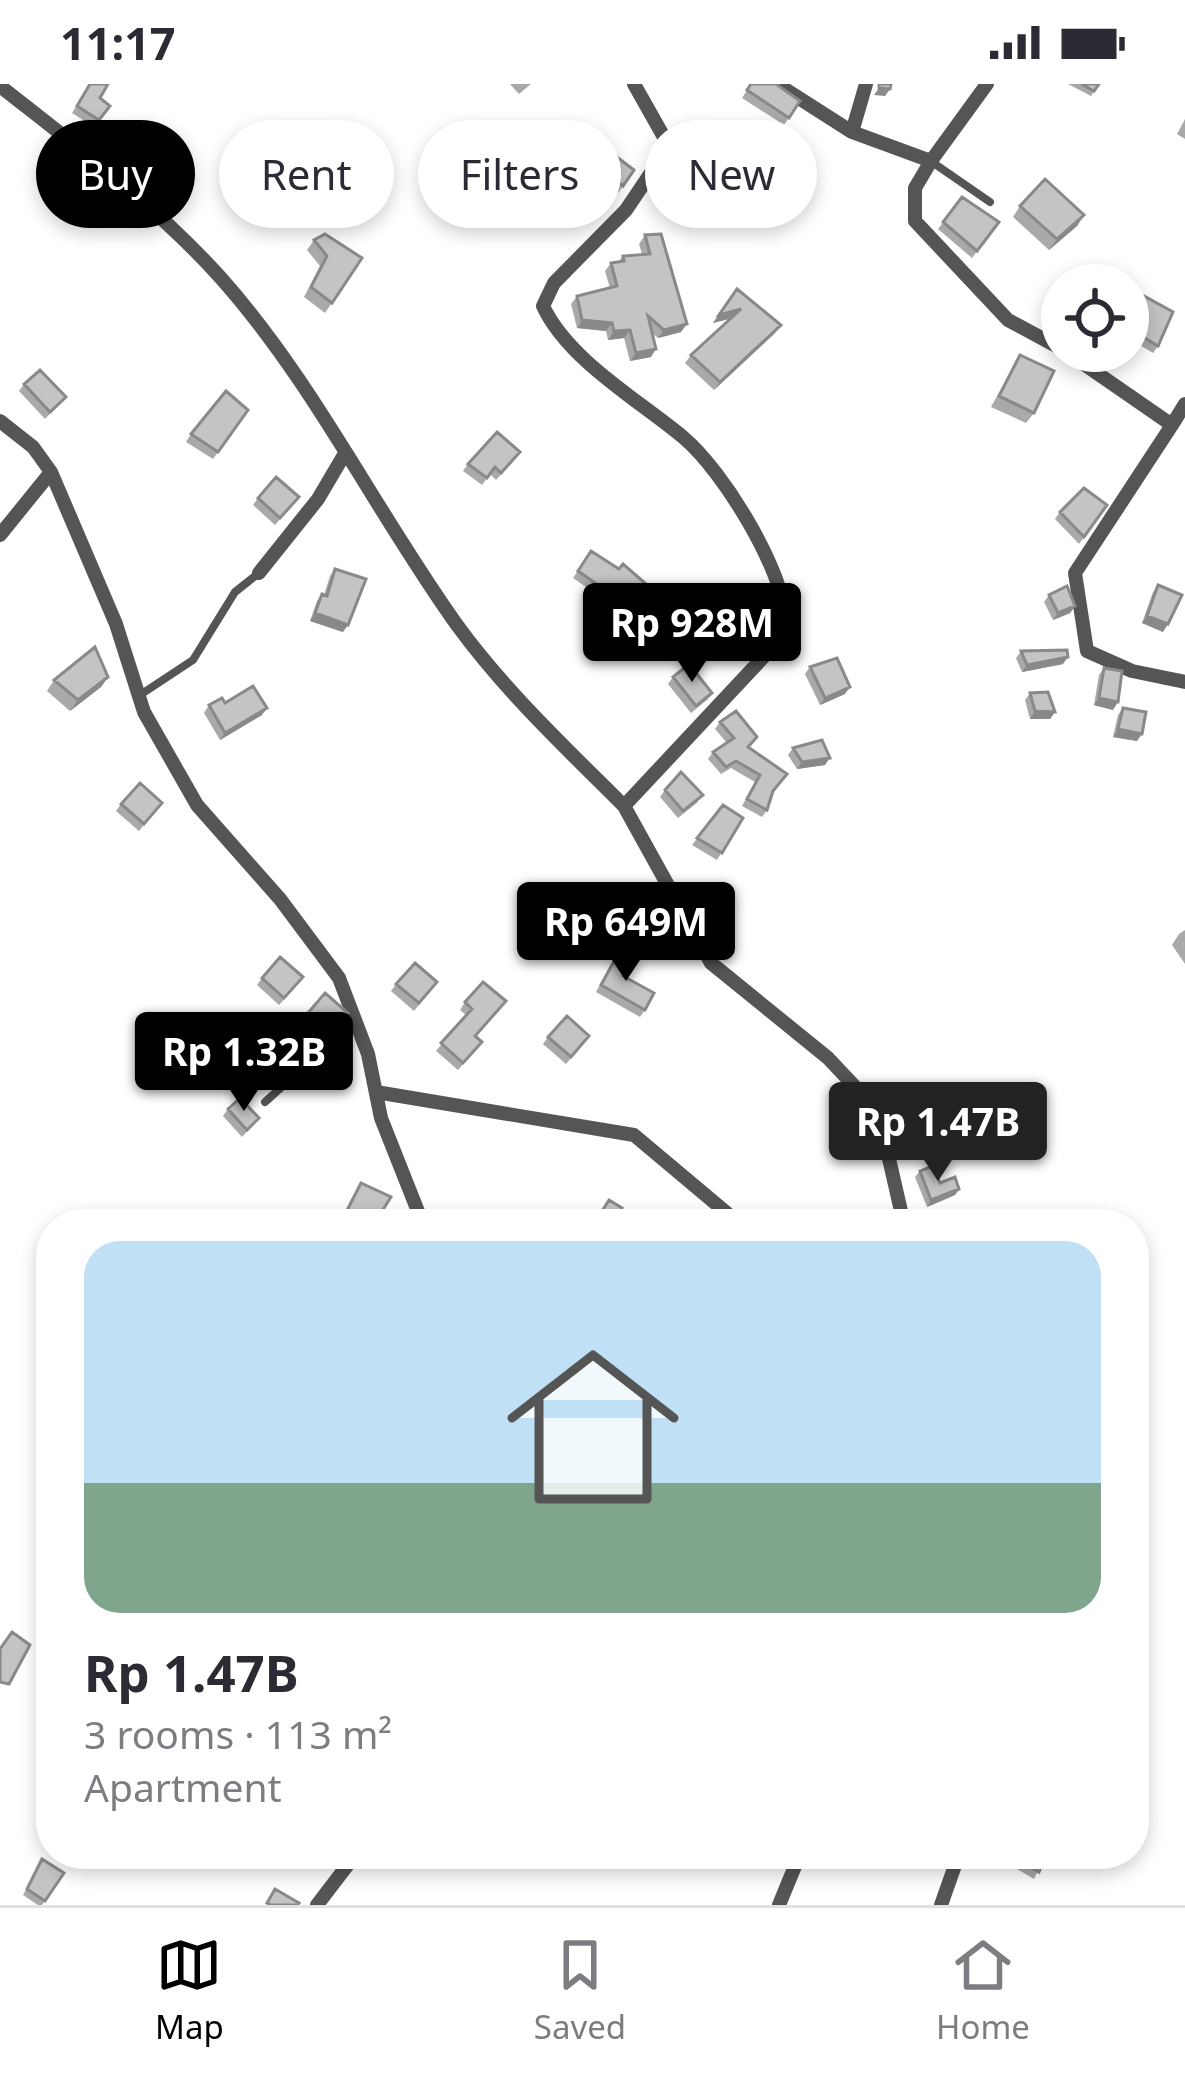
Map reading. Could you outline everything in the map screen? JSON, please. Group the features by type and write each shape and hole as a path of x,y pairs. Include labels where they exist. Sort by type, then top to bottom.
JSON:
{"street":[{"path":"624,806 786,633 767,553 699,454 629,401 543,306 554,283 626,210 669,146 634,84"},
{"path":"777,84 852,132 931,161"},
{"path":"852,132 866,84"},
{"path":"987,84 915,188 915,221 1008,320 1041,338"},
{"path":"0,86 127,187 221,278 459,627 538,721 624,806 712,963 828,1058 860,1092 887,1150 901,1209"},
{"path":"1095,372 1172,425"},
{"path":"1185,404 1076,573 1087,651 1132,671 1185,682"},
{"path":"0,421 33,446 51,472 116,625 139,696 196,805 323,955 356,1021 418,1209"},
{"path":"259,573 319,499 344,455"},
{"path":"0,535 51,472"},
{"path":"376,1092 634,1135 722,1209"},
{"path":"317,1905 345,1869"},
{"path":"779,1905 794,1869"},
{"path":"941,1905 954,1869"}],"lane":[{"path":"931,161 990,202"},
{"path":"139,696 193,660 235,592 259,573"},
{"path":"265,1102 356,1021"}],"building":[{"path":"90,84 108,84 100,98 110,106 99,120 77,106"},
{"path":"751,84 776,84 800,101 789,118 747,90"},
{"path":"621,160 634,170 621,184"},
{"path":"1045,179 1084,215 1057,239 1020,206"},
{"path":"962,197 999,222 977,251 943,222"},
{"path":"325,234 362,258 332,303 311,287 327,256 314,240"},
{"path":"661,234 687,324 664,330 648,316 656,349 636,353 630,330 614,331 612,323 582,320 577,296 617,286 611,263 624,261 623,256 650,254 645,235"},
{"path":"737,289 781,325 720,382 691,355 741,309 719,315"},
{"path":"1149,299 1173,312 1158,346 1149,341"},
{"path":"1020,355 1041,365 1041,372 1054,372 1034,413 999,396"},
{"path":"40,370 66,397 50,412 24,384"},
{"path":"226,391 248,410 218,452 191,434"},
{"path":"497,432 520,452 501,473 495,467 487,478 468,464"},
{"path":"276,477 299,497 280,518 258,498"},
{"path":"1084,488 1107,505 1084,537 1060,512"},
{"path":"591,551 619,569 623,564 646,584 627,605 578,571"},
{"path":"335,569 366,579 348,625 315,613 322,594 327,596"},
{"path":"1158,585 1182,595 1168,624 1147,616"},
{"path":"1067,586 1075,606 1058,613 1049,595"},
{"path":"95,647 108,677 78,700 54,680"},
{"path":"1067,650 1068,657 1027,665 1021,651"},
{"path":"837,658 850,687 825,698 810,667"},
{"path":"689,664 712,693 696,706 673,677"},
{"path":"1104,668 1122,671 1118,702 1099,698"},
{"path":"253,686 267,708 225,733 209,705 222,698 225,703"},
{"path":"1048,692 1055,712 1035,711 1030,693"},
{"path":"1123,708 1146,712 1142,734 1118,729"},
{"path":"736,711 757,737 748,747 787,774 773,791 767,810 747,799 760,775 736,761 726,767 713,752 734,738 720,722"},
{"path":"822,740 830,758 802,762 793,748"},
{"path":"681,772 703,795 683,811 665,790"},
{"path":"140,783 162,803 144,824 121,804"},
{"path":"723,805 743,818 722,853 697,838"},
{"path":"618,954 631,961 623,976 654,993 645,1010 601,985"},
{"path":"280,957 303,977 284,998 262,978"},
{"path":"415,963 437,982 419,1003 396,984"},
{"path":"483,982 506,1001 475,1036 482,1042 463,1063 441,1043 472,1009 465,1002"},
{"path":"325,993 348,1013 327,1032 307,1014"},
{"path":"567,1016 589,1036 571,1057 548,1037"},
{"path":"240,1098 259,1118 247,1130 228,1109"},
{"path":"933,1166 940,1183 955,1177 959,1189 931,1200 920,1171"},
{"path":"361,1183 391,1197 383,1209 348,1209"},
{"path":"609,1200 622,1208 621,1209 603,1209"},
{"path":"12,1632 30,1645 9,1684 0,1682 0,1649"},
{"path":"37,1869 64,1873 45,1901 27,1889"},
{"path":"275,1889 299,1903 267,1903"}]}
